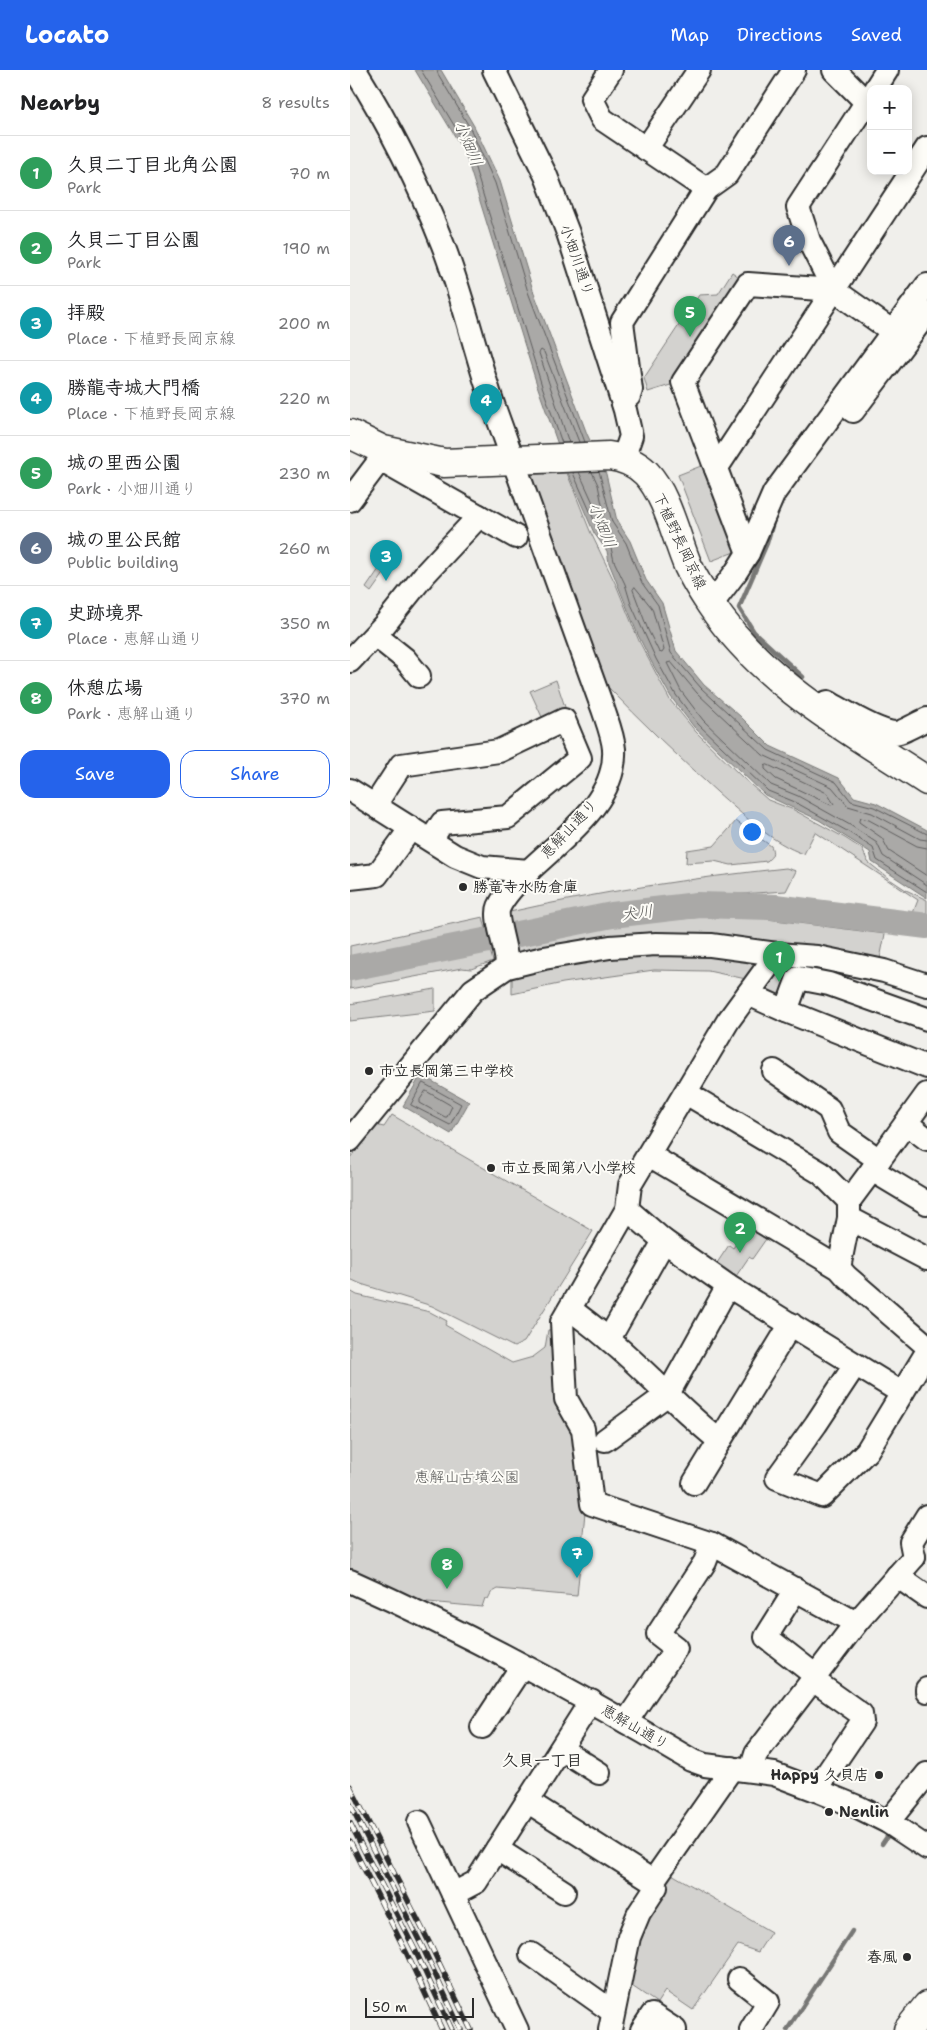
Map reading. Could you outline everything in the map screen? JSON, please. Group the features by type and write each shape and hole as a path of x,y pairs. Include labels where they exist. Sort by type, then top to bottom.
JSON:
{"main road":[{"name":"下植野長岡京線","path":"350,434 381,455 444,463 608,456 623,459 636,465 647,474 660,494 689,568 711,605 736,638 775,678 814,707 927,781"},
{"path":"908,2030 927,2006"}],"street":[{"name":"恵解山通り","path":"355,70 377,105 407,161 443,245 472,328 495,409 518,459 603,708 614,748 613,772 601,796 580,822 504,898 498,908 507,963"},
{"name":"小畑川通り","path":"494,70 546,176 568,233 632,436 623,459"},
{"path":"611,70 592,99 602,119 706,189"},
{"path":"646,149 699,70"},
{"path":"625,410 631,390 622,322 706,189 726,174 794,70"},
{"path":"834,70 867,96"},
{"path":"878,85 887,70"},
{"path":"867,103 798,207 808,241 834,290 892,331"},
{"path":"716,469 921,154"},
{"path":"748,553 683,382 748,284 834,290"},
{"path":"711,605 748,553 774,493 927,286"},
{"path":"841,401 854,411 927,313"},
{"path":"350,500 381,455 516,537"},
{"path":"351,659 375,635 425,574 480,516"},
{"path":"375,635 406,659 419,676"},
{"path":"814,707 828,702 880,729 896,733 927,718"},
{"path":"375,805 401,765 499,751 564,720 580,758 508,817 442,823 431,840"},
{"path":"350,790 455,856 482,867 529,871"},
{"path":"350,878 377,875 411,828"},
{"path":"350,1140 473,990 507,963 610,946 656,944 712,945 777,954 817,957 884,971 927,985"},
{"path":"777,954 728,1021 630,1185 627,1208 562,1322 566,1399 583,1429 592,1504 712,1544 856,1623"},
{"path":"786,1011 798,978 829,984 927,1019"},
{"path":"748,994 927,1067"},
{"path":"774,1071 829,1109 839,1132 876,1165 927,1203"},
{"path":"686,1093 821,1173 849,1210 927,1259"},
{"path":"839,1268 849,1210 876,1165 927,1094"},
{"path":"906,1123 927,1139"},
{"path":"649,1155 839,1268 882,1306 926,1354 867,1451 822,1496 777,1478 855,1365"},
{"path":"627,1208 664,1241 728,1286 902,1393"},
{"path":"609,1339 664,1241"},
{"path":"605,1440 668,1394 728,1286"},
{"path":"570,1309 609,1339 692,1419 720,1441"},
{"path":"694,1483 792,1324"},
{"path":"654,1880 756,1754 856,1623 897,1576 920,1557 910,1542 927,1516"},
{"path":"626,1722 676,1648 658,1634 705,1562 712,1544"},
{"path":"897,1576 927,1597"},
{"name":"恵解山通り","path":"350,1581 419,1613 591,1701 691,1760 705,1765 774,1774 860,1808 892,1825 927,1848"},
{"path":"796,1589 766,1637 861,1714 862,1722 816,1790"},
{"path":"482,1727 522,1666"},
{"path":"453,1894 476,1882 591,1701"},
{"path":"561,1749 598,1773"},
{"path":"892,1825 927,1774"},
{"path":"527,1801 654,1880 656,1887 639,1913 629,1937 611,2021 531,1954"},
{"path":"419,1822 517,2030"},
{"path":"497,1849 564,1892"},
{"path":"739,1979 768,2002 751,2030"},
{"path":"642,2030 652,2015 675,2030"}],"green space":[{"path":"732,272 745,281 677,383 648,392 644,378 699,295 718,294"},
{"path":"706,464 737,551 711,561 678,475"},
{"path":"567,473 590,531 617,587 639,641 670,700 696,732 768,800 794,810 845,838 862,849 868,862 888,878 906,890 927,900 927,915 913,913 918,900 815,832 804,854 769,836 703,779 606,685 600,677 524,475"},
{"path":"392,550 398,554 371,592 366,588"},
{"path":"556,680 566,710 550,718 542,717 530,691"},
{"path":"736,821 771,846 771,858 767,861 731,865 714,861 686,863 687,850 714,846"},
{"path":"786,868 796,871 786,891 694,897 590,912 508,928 505,913 645,886"},
{"path":"735,915 885,934 879,964 812,950 516,955 512,940 623,924"},
{"path":"483,917 487,933 350,962 350,946"},
{"path":"488,943 493,961 471,969 462,968 350,989 350,975 457,953"},
{"path":"636,951 754,958 755,967 746,979 708,971 654,970 563,983 512,994 512,976 553,964"},
{"path":"787,966 796,966 786,996 779,999 762,988"},
{"path":"435,989 435,1011 350,1021 350,1004"},
{"path":"392,1115 593,1231 524,1342 514,1347 432,1306 350,1279 350,1158 375,1125 384,1127"},
{"path":"748,1227 766,1239 752,1259 749,1257 732,1282 713,1269 729,1245 733,1248"},
{"name":"恵解山古墳公園","path":"350,1291 357,1295 430,1312 447,1321 445,1325 512,1363 533,1357 545,1348 548,1330 560,1329 579,1429 586,1502 577,1596 498,1589 491,1593 488,1599 485,1598 482,1607 407,1600 350,1574"},
{"path":"670,1873 771,1932 758,1952 738,1945 693,2010 665,1991 657,2003 623,1980 632,1940"}],"water":[{"name":"小畑川","path":"415,70 441,70 474,126 500,181 533,290 587,434 606,474 617,521 630,541 646,580 662,603 676,651 704,685 740,716 770,746 839,778 854,797 876,803 927,830 927,898 872,862 870,852 819,820 765,795 694,727 671,697 638,635 609,563 607,551 594,533 568,473 538,388 465,153"},
{"path":"421,1075 469,1102 451,1134 403,1106"}],"waterway":[{"path":"774,519 767,543 739,608 754,632 803,677"},
{"name":"犬川","path":"350,968 612,915 697,905 775,907 927,926"},
{"path":"882,1844 891,1831"},
{"path":"787,2030 852,1931"}],"railway":[{"path":"350,1786 471,2030"},
{"path":"350,1804 423,1948 461,2030"},
{"path":"350,1823 415,1950 452,2030"},
{"path":"350,1841 407,1954 442,2030"}],"place":[{"name":"城の里公民館","path":"789,266"},
{"name":"城の里西公園","path":"690,337"},
{"name":"勝龍寺城大門橋","path":"486,425"},
{"name":"拝殿","path":"386,581"},
{"name":"勝竜寺水防倉庫","path":"463,887"},
{"name":"久貝二丁目北角公園","path":"779,982"},
{"name":"市立長岡第三中学校","path":"369,1071"},
{"name":"市立長岡第八小学校","path":"491,1168"},
{"name":"久貝二丁目公園","path":"740,1253"},
{"name":"史跡境界","path":"577,1578"},
{"name":"休憩広場","path":"447,1589"},
{"name":"Happy 久貝店","path":"879,1775"},
{"name":"Nenlin","path":"829,1812"},
{"name":"春風","path":"907,1957"}],"district":[{"name":"久貝一丁目","path":"542,1760"}]}
